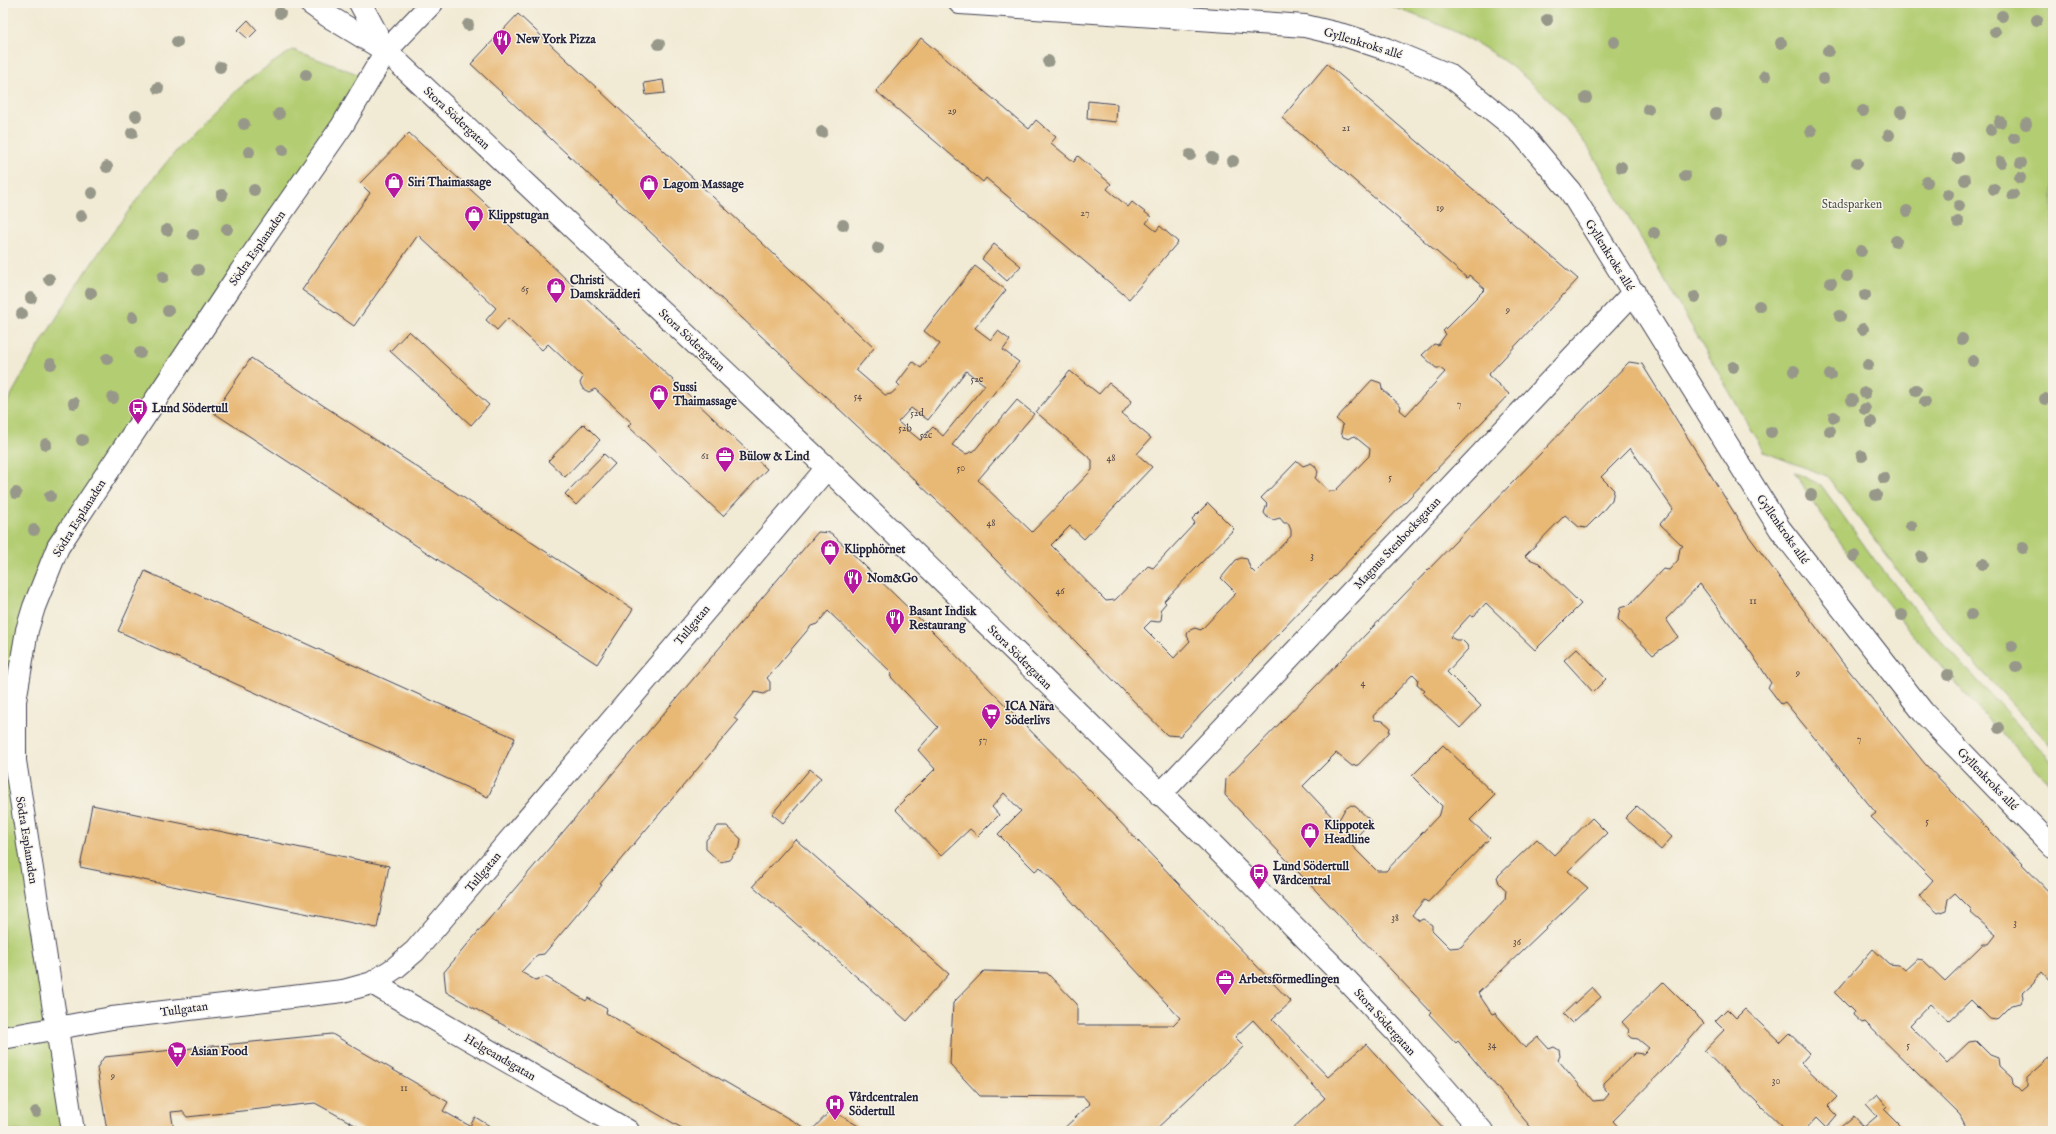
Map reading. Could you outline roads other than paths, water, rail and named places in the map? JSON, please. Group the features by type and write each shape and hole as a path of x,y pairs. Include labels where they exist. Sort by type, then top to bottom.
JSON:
{"street":[{"path":"310,3 328,16 386,51"},
{"path":"360,3 386,51"},
{"path":"386,51 432,3"},
{"name":"Gyllenkroks allé","path":"960,3 1305,26 1347,36 1420,62 1449,75 1522,134 1570,191 1780,529 1923,712 2053,847"},
{"name":"Stora Södergatan","path":"386,51 827,468 1231,863 1340,972 1396,1032 1482,1131"},
{"name":"Södra Esplanaden","path":"73,1131 15,761 15,701 27,630 34,607 58,547 240,271 342,126 386,51"},
{"name":"Magnus Stenbocksgatan","path":"1160,794 1634,292"},
{"name":"Tullgatan","path":"3,1038 120,1017 343,991 372,983 395,968 415,951 827,468"},
{"name":"Helgeandsgatan","path":"372,983 628,1131"}],"place":[{"name":"New York Pizza","path":"502,56"},
{"name":"Siri Thaimassage","path":"394,199"},
{"name":"Lagom Massage","path":"649,201"},
{"name":"Klippstugan","path":"474,232"},
{"name":"Christi Damskrädderi","path":"556,304"},
{"name":"Sussi Thaimassage","path":"659,411"},
{"name":"Lund Södertull","path":"138,425"},
{"name":"Bülow & Lind","path":"725,473"},
{"name":"Klipphörnet","path":"830,566"},
{"name":"Nom&Go","path":"853,595"},
{"name":"Basant Indisk Restaurang","path":"895,635"},
{"name":"ICA Nära Söderlivs","path":"991,730"},
{"name":"Klippotek Headline","path":"1310,849"},
{"name":"Lund Södertull Vårdcentral","path":"1259,890"},
{"name":"Arbetsförmedlingen","path":"1225,996"},
{"name":"Asian Food","path":"177,1068"},
{"name":"Vårdcentralen Södertull","path":"835,1121"}],"park label":[{"name":"Stadsparken","path":"1852,204"}]}
